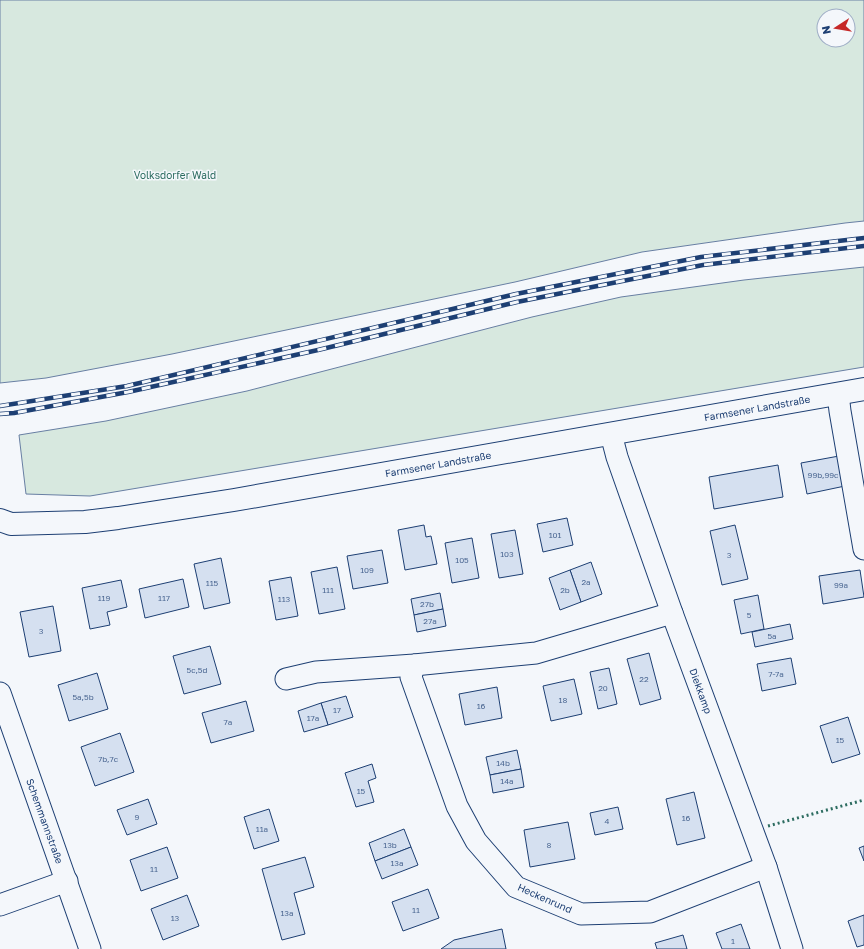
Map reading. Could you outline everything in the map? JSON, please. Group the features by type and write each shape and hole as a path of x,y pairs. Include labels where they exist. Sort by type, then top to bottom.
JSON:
{"main road":[{"name":"Farmsener Landstraße","path":"4,524 85,522 234,500 851,392"}],"street":[{"path":"851,392 864,472"},
{"path":"851,392 840,410 864,549"},
{"name":"Diekkamp","path":"611,434 617,457 672,613 766,867 792,949"},
{"path":"286,679 316,672 414,665 536,653 672,613"},
{"name":"Heckenrund","path":"414,665 411,677 457,806 476,841 516,887 581,914 650,912 766,867"},
{"name":"Schemmannstraße","path":"0,694 90,949"},
{"path":"0,905 67,881"}],"green space":[{"name":"Volksdorfer Wald","path":"0,0 864,0 864,221 642,252 515,282 172,354 46,378 0,383"},
{"path":"864,267 864,367 90,496 26,494 19,435 106,421 247,391 532,317 621,297 744,280"}],"building":[{"path":"839,456 845,486 807,494 801,463"},
{"path":"778,465 783,497 714,509 709,477"},
{"path":"567,518 573,545 543,552 537,524"},
{"path":"424,525 426,537 431,536 437,564 405,570 398,530"},
{"path":"735,525 748,579 722,585 710,531"},
{"path":"515,530 523,574 499,578 491,534"},
{"path":"472,538 479,578 452,583 445,543"},
{"path":"382,550 388,583 353,589 347,556"},
{"path":"221,558 230,603 204,609 194,564"},
{"path":"591,562 602,594 581,602 570,570"},
{"path":"337,567 345,609 319,614 311,572"},
{"path":"570,570 581,602 560,610 549,578"},
{"path":"860,570 864,597 823,604 819,576"},
{"path":"291,577 298,616 276,620 269,581"},
{"path":"183,579 189,607 145,618 139,589"},
{"path":"121,580 127,607 107,612 110,625 90,629 82,588"},
{"path":"440,593 443,609 414,615 411,599"},
{"path":"758,595 764,629 741,634 734,600"},
{"path":"53,606 61,651 29,657 20,612"},
{"path":"443,609 446,626 417,632 414,615"},
{"path":"790,624 793,639 755,647 752,632"},
{"path":"210,646 221,684 184,694 173,656"},
{"path":"649,653 661,699 640,705 627,659"},
{"path":"791,658 796,684 762,691 757,664"},
{"path":"609,668 617,704 598,709 590,672"},
{"path":"97,673 108,709 69,721 58,685"},
{"path":"574,679 582,714 551,721 543,686"},
{"path":"497,687 502,718 465,725 459,694"},
{"path":"346,696 353,717 328,725 321,703"},
{"path":"246,701 254,731 211,743 202,713"},
{"path":"321,703 328,725 304,732 298,711"},
{"path":"848,717 860,754 832,763 820,726"},
{"path":"120,733 134,772 95,786 81,747"},
{"path":"517,750 521,769 490,775 486,757"},
{"path":"372,764 376,778 368,781 374,802 356,807 345,773"},
{"path":"521,769 524,787 493,793 490,775"},
{"path":"694,792 705,838 677,845 666,799"},
{"path":"148,799 157,824 127,835 117,810"},
{"path":"618,807 623,829 595,835 590,813"},
{"path":"269,809 279,841 254,849 244,817"},
{"path":"568,822 575,859 530,867 524,830"},
{"path":"404,829 411,847 375,861 369,843"},
{"path":"864,846 864,861 859,848"},
{"path":"167,847 178,878 141,891 130,860"},
{"path":"411,847 418,865 382,879 375,861"},
{"path":"305,857 314,887 294,893 305,934 282,940 262,869"},
{"path":"428,889 439,918 403,931 392,902"},
{"path":"187,895 199,926 163,940 151,909"},
{"path":"864,915 864,945 857,947 848,921"},
{"path":"741,924 750,949 722,949 716,933"},
{"path":"502,929 506,949 441,949 454,940"},
{"path":"683,935 687,949 657,949 655,943"}],"railway":[{"path":"0,406 127,386 516,294 701,257 864,238"},
{"path":"0,414 14,413 128,392 318,350 517,302 703,265 864,246"}],"hedge":[{"path":"768,826 864,800"}]}
